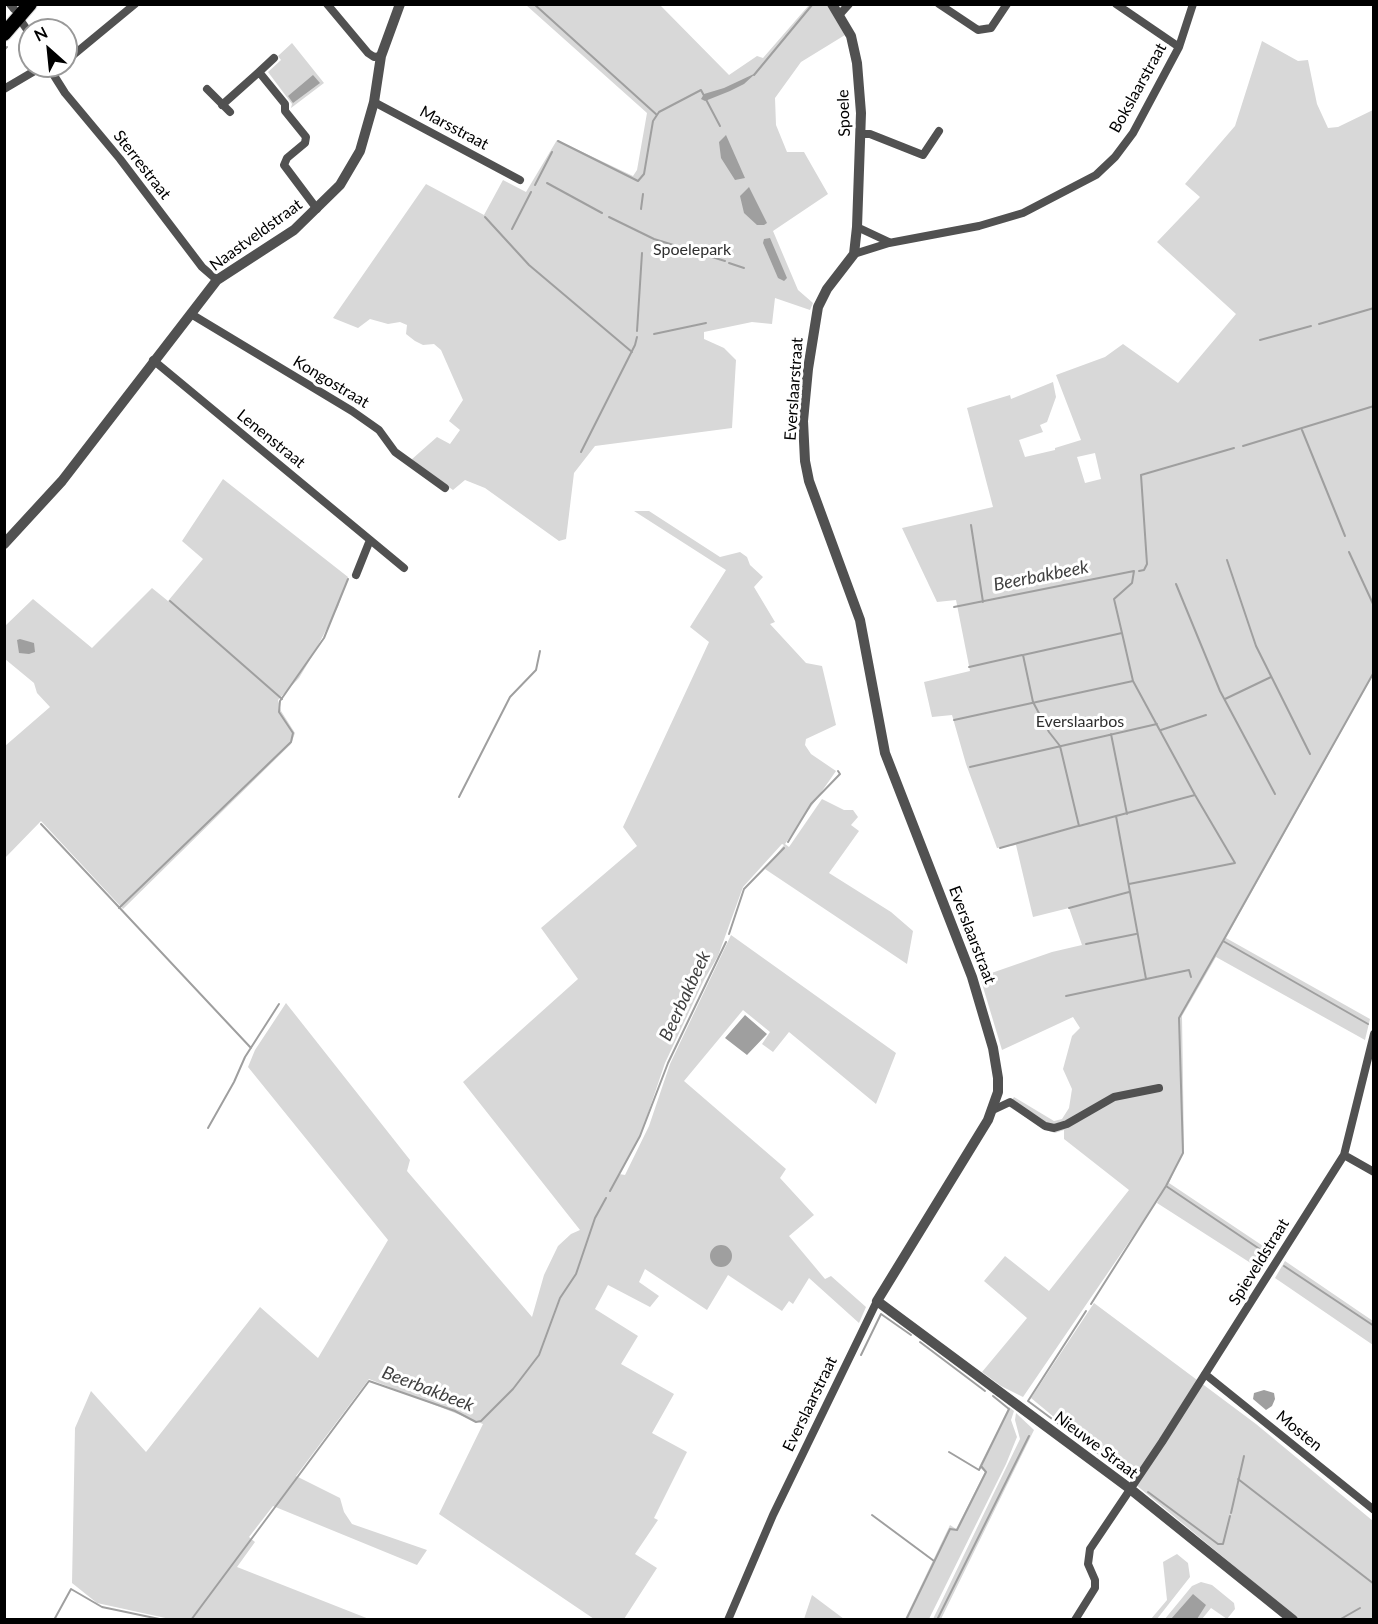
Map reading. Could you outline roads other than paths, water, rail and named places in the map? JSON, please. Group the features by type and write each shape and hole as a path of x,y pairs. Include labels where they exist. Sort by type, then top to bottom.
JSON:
{"main road":[{"path":"4,34 13,11 30,4"}],"street":[{"path":"78,51 135,4"},
{"path":"327,4 368,54 374,57 381,56"},
{"name":"Naastveldstraat","path":"4,544 62,481 153,360 217,280 294,230 317,209 351,168 360,151 374,102 381,56 400,4"},
{"name":"Spoele","path":"832,4 840,14 855,51 861,112 857,227"},
{"path":"840,14 849,4"},
{"path":"939,4 978,30 991,27 1007,4"},
{"path":"1116,4 1179,47"},
{"name":"Bokslaarstraat","path":"854,254 889,243 979,226 1023,213 1096,175 1115,157 1133,133 1179,47 1193,4"},
{"path":"222,105 274,58"},
{"path":"260,72 285,104 285,111 306,137 305,143 287,158 284,165 317,209"},
{"path":"4,89 27,78"},
{"name":"Sterrestraat","path":"56,78 202,267 217,280"},
{"path":"207,89 230,112"},
{"name":"Marsstraat","path":"374,102 520,180"},
{"path":"861,135 870,134 923,155 939,131"},
{"path":"854,254 857,227 889,243"},
{"name":"Everslaarstraat","path":"728,1620 772,1515 877,1301 993,1110 998,1092 993,1048 980,1000 885,753 860,620 809,481 805,461 804,411 818,307 827,289 854,254"},
{"name":"Kongostraat","path":"191,314 219,334 352,411 379,430 395,452 445,488"},
{"name":"Lenenstraat","path":"153,360 404,568"},
{"path":"356,575 370,540"},
{"name":"Spieveldstraat","path":"1075,1620 1095,1588 1095,1580 1088,1564 1090,1549 1205,1374 1344,1155 1374,1034"},
{"path":"998,1092 1045,1126 1054,1128 1067,1124 1114,1097 1159,1088"},
{"path":"993,1110 1010,1102"},
{"path":"1344,1155 1374,1172"},
{"name":"Nieuwe Straat","path":"877,1301 1129,1488 1293,1620"},
{"name":"Mosten","path":"1205,1374 1374,1510"}],"waterway":[{"path":"534,4 657,115"},
{"path":"754,75 812,5"},
{"path":"4,50 7,47"},
{"path":"558,141 638,181 644,174 653,121 659,112 701,90 720,126"},
{"path":"535,185 552,152"},
{"path":"547,183 602,213"},
{"path":"512,229 531,192"},
{"path":"641,209 643,194"},
{"path":"485,217 529,265 632,352"},
{"path":"609,217 654,239 693,251"},
{"path":"637,331 642,253"},
{"path":"699,253 725,261"},
{"path":"729,263 744,268"},
{"path":"1319,324 1374,308"},
{"path":"654,334 706,323"},
{"path":"1260,340 1311,326"},
{"path":"581,452 637,337"},
{"name":"Beerbakbeek","path":"1243,446 1374,406"},
{"path":"1302,430 1345,536"},
{"name":"Beerbakbeek","path":"1139,571 1144,570 1147,564 1141,475 1234,448"},
{"path":"971,525 983,602"},
{"path":"1349,552 1374,606"},
{"path":"1227,560 1256,646 1310,754"},
{"path":"954,607 1134,571 1132,583 1114,599 1122,633 1023,655 1033,702 1049,732 1060,746 1079,826 1116,816 1146,979"},
{"path":"119,908 291,742 293,733 279,712 280,701 324,638 348,579"},
{"path":"1176,584 1220,691 1275,794"},
{"path":"170,601 282,699"},
{"path":"1122,633 1133,681 1235,863 1129,884"},
{"path":"459,797 510,697 536,670 540,651"},
{"path":"969,667 1022,655"},
{"path":"1368,1024 1223,941 1374,672"},
{"path":"1225,699 1271,677"},
{"path":"954,720 1133,681"},
{"path":"1161,730 1206,715"},
{"path":"970,767 1157,724"},
{"path":"1111,734 1127,814"},
{"name":"Beerbakbeek","path":"788,842 811,804 840,774 838,771"},
{"path":"1116,816 1195,795"},
{"path":"41,824 251,1048"},
{"path":"1000,848 1078,826"},
{"name":"Beerbakbeek","path":"729,934 744,889 784,848"},
{"path":"1069,908 1129,892"},
{"path":"1086,944 1136,934"},
{"path":"1223,941 1179,1018 1183,1153 1166,1186 1270,1256"},
{"name":"Beerbakbeek","path":"610,1191 640,1136 668,1063 726,942"},
{"path":"1066,996 1189,970 1191,977"},
{"path":"208,1128 245,1057 279,1004"},
{"path":"1091,1304 1166,1186"},
{"name":"Beerbakbeek","path":"191,1620 369,1381 455,1411 476,1422 481,1421 513,1389 539,1355 560,1298 576,1274 595,1218 606,1198"},
{"path":"1284,1266 1374,1326"},
{"path":"1086,1311 1028,1401 1122,1471"},
{"path":"861,1355 881,1314 911,1335"},
{"path":"920,1342 985,1391"},
{"path":"906,1620 950,1529 957,1530 986,1472 981,1466 1009,1409 993,1396"},
{"path":"937,1620 1029,1436"},
{"path":"949,1452 979,1470 981,1466"},
{"path":"1231,1513 1244,1456"},
{"path":"1238,1479 1374,1584"},
{"path":"1148,1492 1218,1544 1223,1544 1230,1516"},
{"path":"872,1515 934,1561"},
{"name":"Beerbakbeek","path":"54,1620 71,1589 102,1607 164,1620"},
{"path":"1339,1620 1360,1608"}],"park label":[{"name":"Spoelepark","path":"692,250"},
{"name":"Everslaarbos","path":"1080,722"}]}
